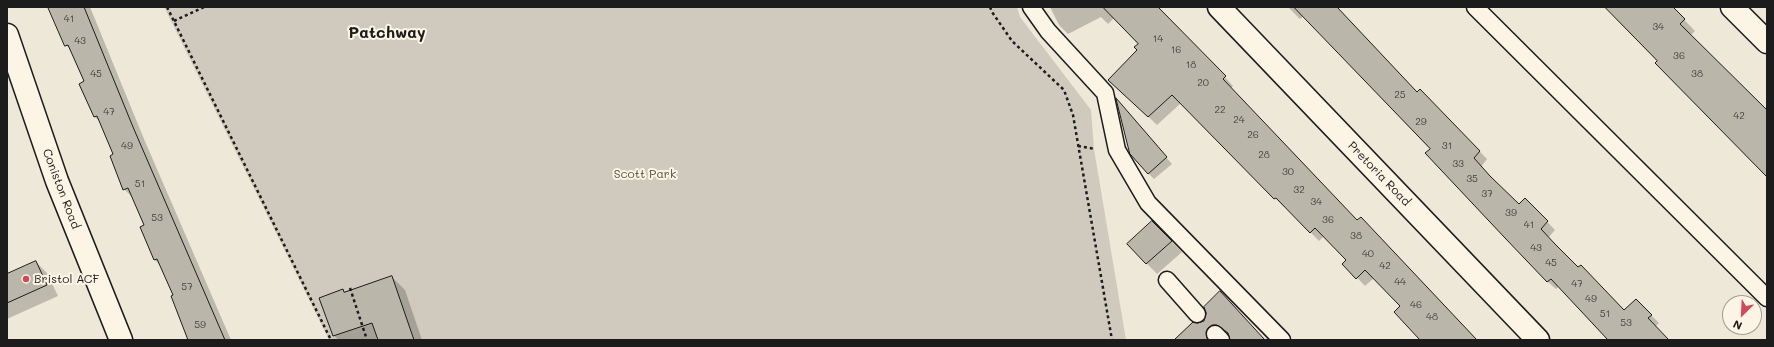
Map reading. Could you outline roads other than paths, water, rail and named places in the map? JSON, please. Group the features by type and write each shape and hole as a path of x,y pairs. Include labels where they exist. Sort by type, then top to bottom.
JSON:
{"street":[{"name":"Pretoria Road","path":"1219,7 1538,340"},
{"path":"1732,7 1767,42"},
{"name":"Coniston Road","path":"7,35 57,181 121,340"}],"lane":[{"path":"1031,7 1048,31 1105,93 1117,150 1148,203 1282,340"},
{"path":"1475,7 1767,298"},
{"path":"1167,280 1197,314"}],"place":[{"name":"Bristol ACF","path":"26,279"}],"district":[{"name":"Patchway","path":"387,33"}],"park label":[{"name":"Scott Park","path":"645,174"}]}
